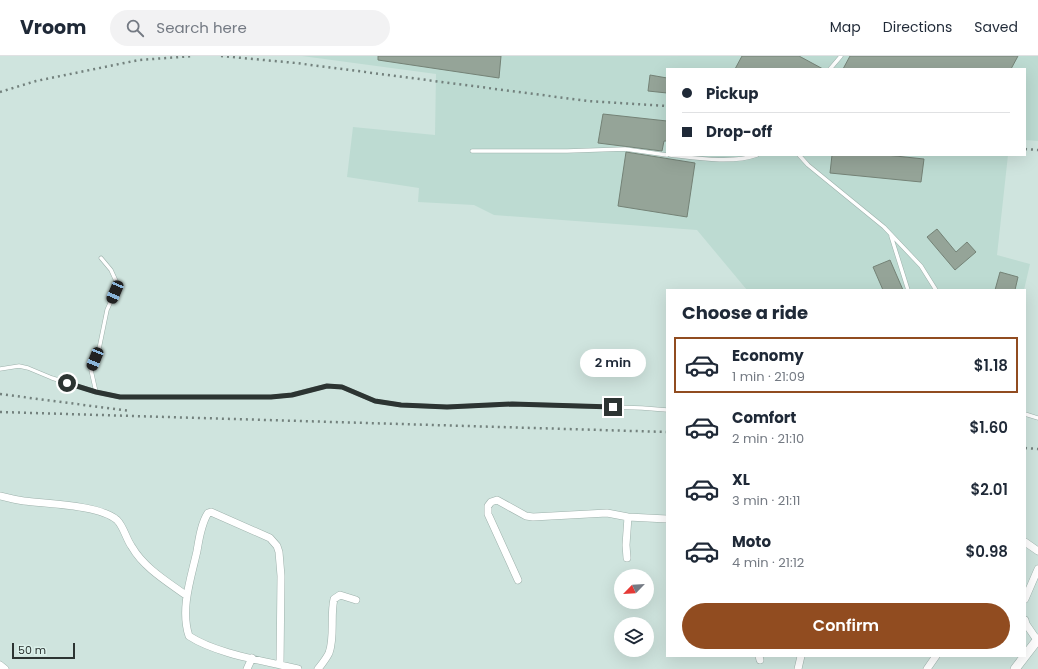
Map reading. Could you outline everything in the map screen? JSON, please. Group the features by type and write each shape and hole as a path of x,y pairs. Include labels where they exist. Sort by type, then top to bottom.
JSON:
{"street":[{"path":"0,496 23,501 70,505 104,513 117,520 132,548 141,560 163,579 187,596"},
{"path":"518,580 488,514 488,506 491,502 497,500 526,516 533,517 607,513 628,517 666,519"},
{"path":"280,665 281,576 279,552 274,541 211,512 208,513 202,525 187,596 186,627 189,636 211,647 252,658 280,665 298,669"},
{"path":"627,558 626,545 628,517"},
{"path":"1026,543 1038,552"},
{"path":"1026,597 1038,569"},
{"path":"318,669 326,658 331,644 334,599 340,595 356,600"},
{"path":"1026,624 1038,639 1026,655"},
{"path":"798,669 801,657"},
{"path":"927,669 935,657"},
{"path":"1015,669 1024,657"},
{"path":"247,669 252,658"},
{"path":"0,665 5,669"}],"lane":[{"path":"831,68 841,56"},
{"path":"472,151 567,151 625,149 666,155"},
{"path":"678,156 700,159 746,159 754,156"},
{"path":"800,156 808,165 884,227 921,266 935,289"},
{"path":"891,235 908,289"},
{"path":"96,392 91,370 99,348 107,310 115,292 116,281 111,270 101,258"},
{"path":"0,369 19,366 28,368 52,378 96,392 120,397 271,397 292,395 327,386 342,387 375,401 401,405 447,407 512,404 666,410"},
{"path":"1026,414 1038,418"}],"shaded area":[{"path":"302,56 1038,56 1038,141 1026,140 1026,68 666,68 666,156 1008,156 997,255 1030,264 1024,289 746,289 697,230 494,215 474,205 418,202 419,188 347,177 353,127 435,135 436,74"}],"building":[{"path":"378,56 501,56 499,78 378,60"},
{"path":"742,56 799,56 821,68 736,68"},
{"path":"850,56 1018,56 1012,68 844,68"},
{"path":"650,75 666,78 666,93 648,91"},
{"path":"603,114 666,121 666,141 664,141 662,151 598,143"},
{"path":"626,152 695,163 687,217 618,206"},
{"path":"832,156 896,156 924,159 921,182 830,173"},
{"path":"937,229 956,252 967,242 976,252 955,270 927,237"},
{"path":"890,260 903,289 883,289 873,267"},
{"path":"1000,272 1018,277 1015,289 995,289"}],"railway":[{"path":"0,92 36,81 139,60 194,56"},
{"path":"221,56 296,63 588,101 666,106"},
{"path":"1026,149 1038,150"},
{"path":"0,394 130,411"},
{"path":"0,412 666,432"},
{"path":"1026,448 1038,449"}],"route":[{"path":"67,383 96,392 120,397 271,397 292,395 327,386 342,387 375,401 401,405 447,407 512,404 613,407"}]}
